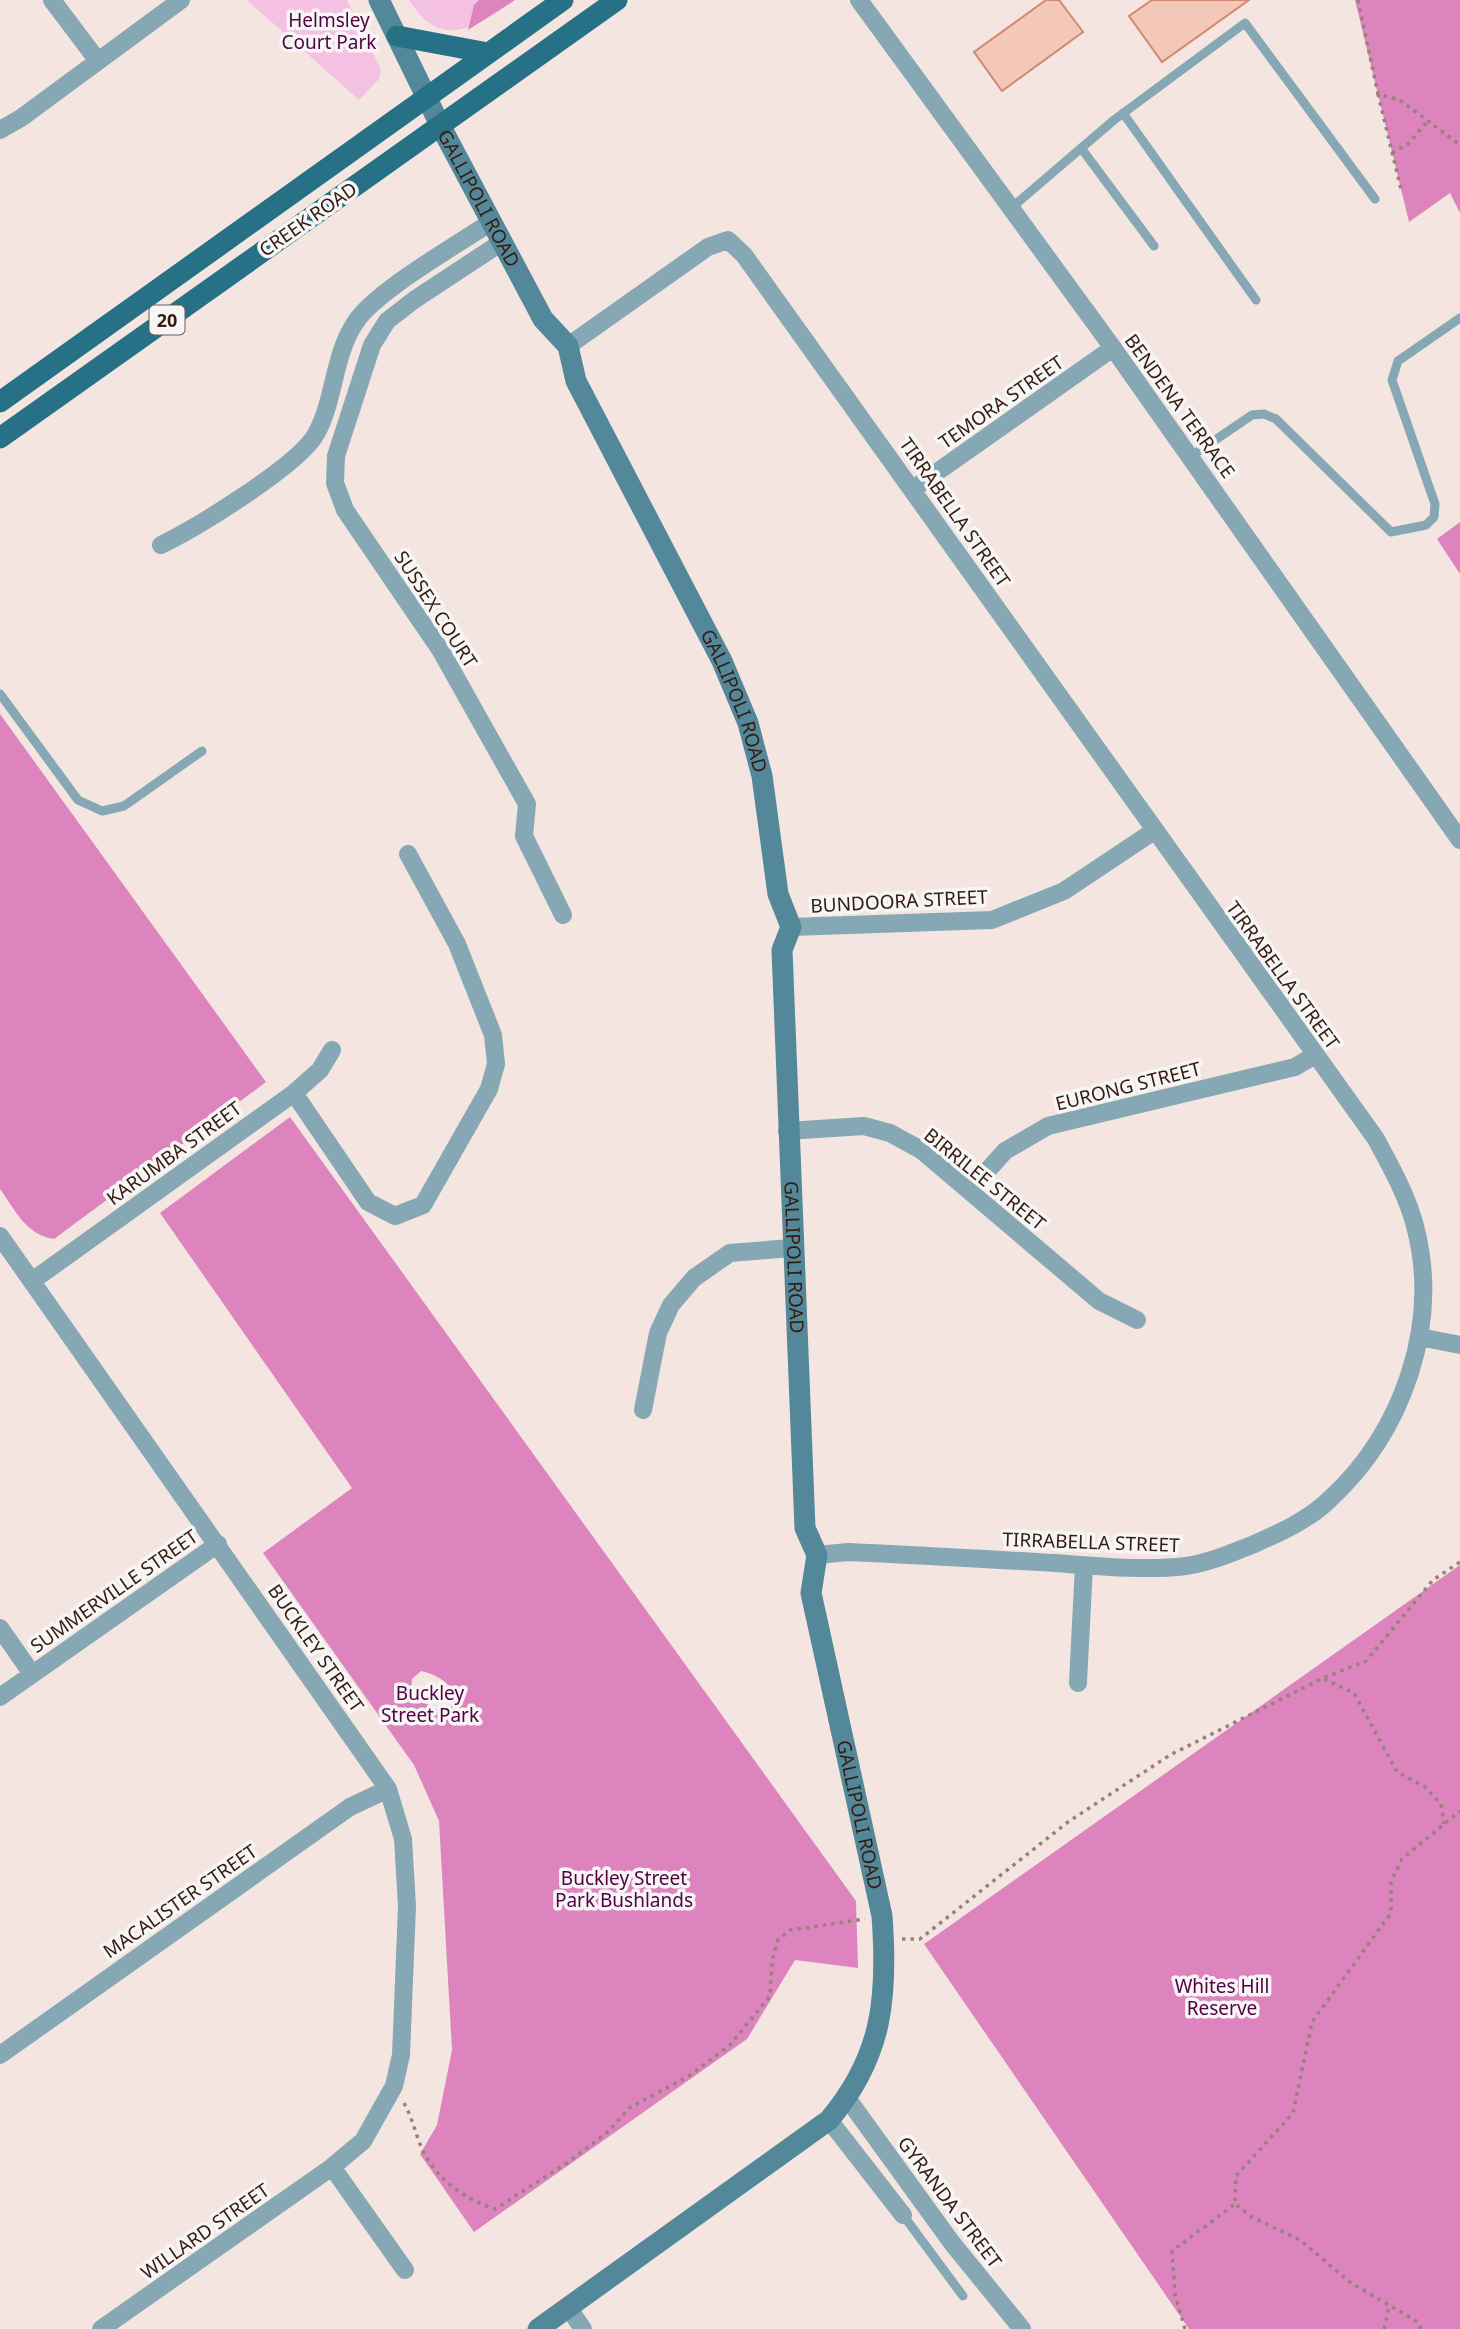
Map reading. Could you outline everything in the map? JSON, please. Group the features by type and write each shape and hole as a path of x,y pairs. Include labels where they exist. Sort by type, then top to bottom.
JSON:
{"main road":[{"name":"CREEK ROAD","path":"0,402 563,0"},
{"name":"CREEK ROAD","path":"0,439 617,0"},
{"path":"397,36 488,54"}],"street":[{"path":"52,0 98,61"},
{"path":"0,130 181,0"},
{"name":"GALLIPOLI ROAD","path":"379,0 440,125 543,319 568,346 576,381 722,661 748,723 762,776 778,894 791,927 782,950 787,1131 805,1528 817,1555 811,1593 882,1916 884,1939 884,2007 870,2057 847,2098 829,2120 538,2329"},
{"name":"BENDENA TERRACE","path":"859,0 1113,348 1460,840"},
{"path":"161,545 195,528 298,455 316,434 346,341 355,322 371,304 491,222"},
{"name":"TIRRABELLA STREET","path":"568,346 708,247 728,240 744,255 1376,1139 1397,1177 1416,1226 1423,1283 1419,1337 1410,1380 1392,1419 1364,1464 1328,1501 1289,1529 1231,1553 1187,1566 1084,1565 848,1552 817,1555"},
{"name":"SUSSEX COURT","path":"502,242 387,321 372,345 336,456 335,483 345,510 441,651 527,804 524,836 563,915"},
{"path":"371,304 387,321"},
{"name":"TEMORA STREET","path":"913,489 1113,348"},
{"name":"BUNDOORA STREET","path":"791,927 992,920 1063,891 1154,831"},
{"path":"294,1093 368,1202 395,1216 423,1205 489,1089 496,1064 494,1035 457,944 408,854"},
{"name":"KARUMBA STREET","path":"32,1281 294,1093 320,1070 332,1050"},
{"name":"EURONG STREET","path":"970,1190 1005,1151 1048,1126 1295,1067 1315,1055"},
{"name":"BIRRILEE STREET","path":"787,1131 864,1126 890,1133 921,1150 1099,1301 1137,1320"},
{"name":"BUCKLEY STREET","path":"0,1236 388,1789 403,1839 407,1906 401,2055 394,2086 363,2141 332,2167"},
{"path":"643,1410 658,1333 671,1305 694,1278 730,1253 791,1248"},
{"path":"1419,1337 1460,1345"},
{"name":"SUMMERVILLE STREET","path":"0,1697 218,1544"},
{"path":"1078,1683 1084,1565"},
{"path":"0,1628 33,1674"},
{"name":"MACALISTER STREET","path":"0,2055 350,1807 388,1789"},
{"name":"GYRANDA STREET","path":"847,2098 952,2243 1022,2329"},
{"path":"829,2120 903,2215"},
{"path":"332,2167 405,2270"},
{"name":"WILLARD STREET","path":"102,2329 332,2167"},
{"path":"568,2307 583,2329"}],"lane":[{"path":"1010,209 1123,113 1245,23 1375,199"},
{"path":"1123,113 1256,300"},
{"path":"1082,148 1154,246"},
{"path":"1190,457 1252,415 1264,414 1276,419 1391,532 1426,525 1434,517 1435,504 1392,380 1398,361 1460,318"},
{"path":"0,694 78,800 102,811 124,806 202,751"},
{"path":"903,2215 963,2296"}],"path":[{"path":"1358,0 1401,189"},
{"path":"1378,94 1400,100 1460,145"},
{"path":"1392,153 1408,144 1427,122"},
{"path":"884,1939 920,1939 1058,1830 1170,1755 1323,1678 1366,1661 1433,1580 1460,1562"},
{"path":"1323,1678 1354,1693 1398,1772 1425,1787 1441,1804 1444,1824"},
{"path":"1235,2204 1236,2176 1293,2113 1312,2022 1391,1913 1391,1882 1402,1859 1460,1811"},
{"path":"394,2086 411,2116 425,2154 446,2183 474,2202 495,2209 567,2163 609,2131 629,2108 689,2076 730,2045 770,1996 772,1961 778,1940 790,1930 882,1916"},
{"path":"1235,2204 1252,2217 1300,2240 1351,2283 1418,2322 1421,2329"},
{"path":"1185,2329 1175,2294 1172,2251 1235,2204"},
{"path":"1384,2329 1389,2307"}],"green space":[{"name":"Helmsley Court Park","path":"247,0 347,0 381,70 379,79 359,100"},
{"path":"409,0 515,0 473,26 446,30 421,16"},
{"path":"479,0 515,0 468,30 474,5"},
{"path":"1355,0 1460,0 1460,213 1450,193 1409,222"},
{"path":"1460,522 1460,574 1437,539"},
{"path":"0,714 266,1082 54,1239 44,1237 29,1227 0,1189"},
{"name":"Buckley Street Park Bushlands","path":"290,1117 856,1901 858,1968 795,1960 747,2039 474,2232 420,2154 437,2125 452,2050 439,1821 414,1765 263,1553 352,1488 160,1213","holes":["421,1671 438,1677 455,1694 457,1700 448,1709 434,1709 411,1693 412,1679"]},
{"name":"Whites Hill Reserve","path":"1460,1565 1460,2329 1189,2329 924,1944"}],"building":[{"path":"1046,0 1059,0 1083,32 1002,91 974,52"},
{"path":"1152,0 1249,0 1162,62 1129,16"}],"park label":[{"name":"Buckley Street Park","path":"430,1704"}]}
